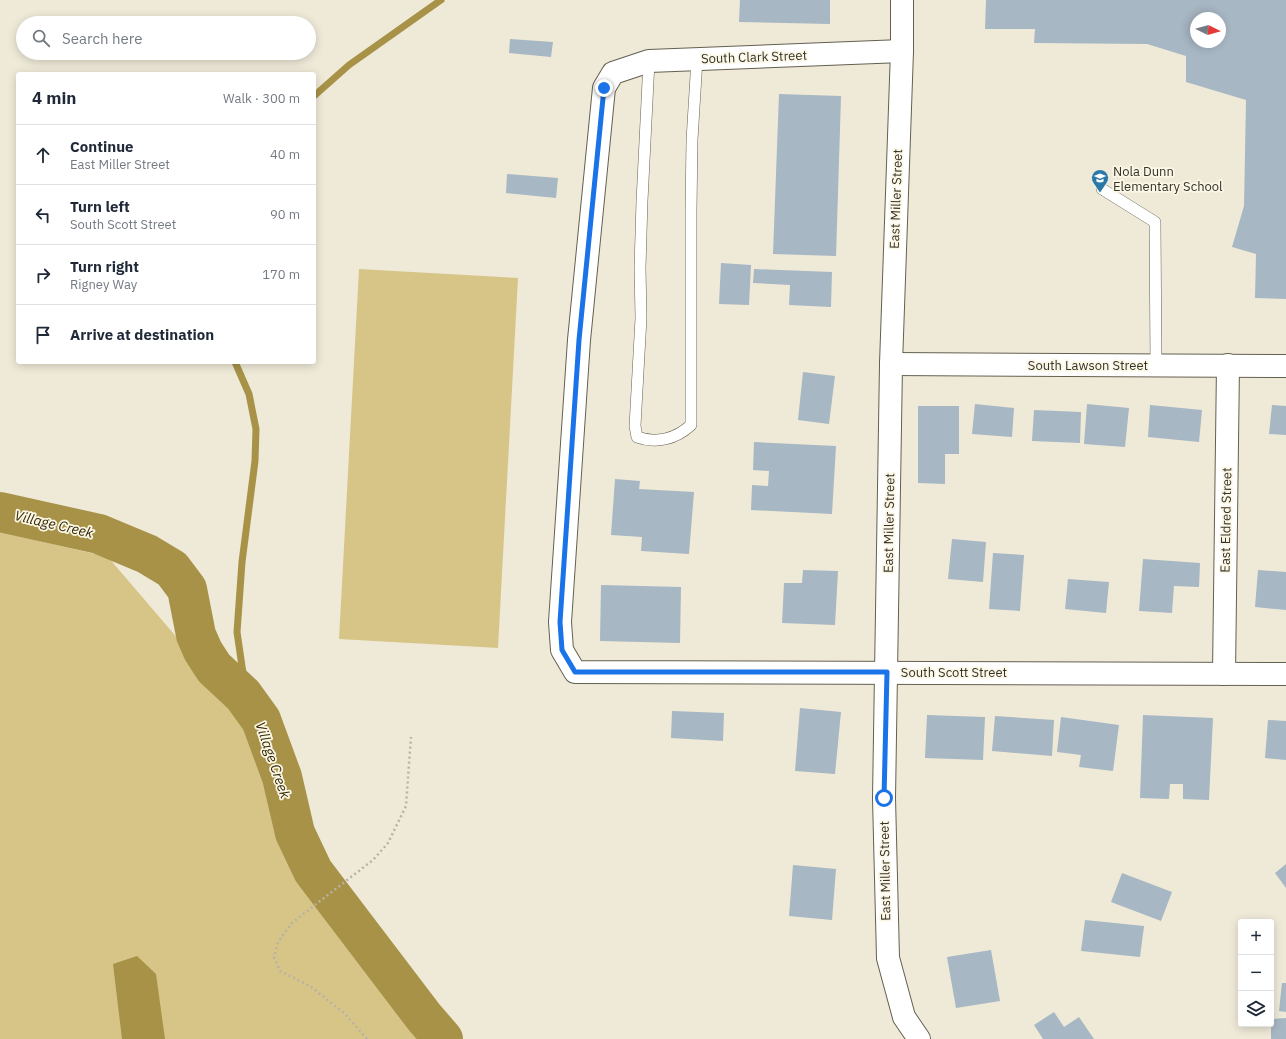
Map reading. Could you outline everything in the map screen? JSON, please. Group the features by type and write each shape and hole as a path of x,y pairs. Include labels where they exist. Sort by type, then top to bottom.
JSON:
{"street":[{"name":"East Miller Street","path":"902,0 902,51 891,364 884,798 888,958 904,1017 919,1039"},
{"name":"South Clark Street","path":"575,672 562,650 560,622 579,340 604,88 613,73 650,61 902,51"},
{"name":"South Lawson Street","path":"891,364 1286,366"},
{"name":"East Eldred Street","path":"1224,674 1228,365"},
{"name":"South Scott Street","path":"575,672 1286,674"}],"lane":[{"path":"650,61 642,208 641,318 635,426 637,436 646,440 661,440 684,432 691,425 692,140 697,59"},
{"path":"1102,189 1155,222 1156,365"}],"path":[{"path":"367,1039 344,1013 310,986 280,971 274,957 278,942 293,922 373,860 388,843 406,806 411,736"}],"shaded area":[{"path":"359,269 518,278 498,648 339,639"},
{"path":"0,532 108,557 256,730 299,869 428,1039 0,1039"},
{"path":"137,956 156,974 165,1039 122,1039 113,964"}],"building":[{"path":"740,0 830,0 830,24 739,22"},
{"path":"986,0 1286,0 1286,299 1255,298 1256,254 1232,247 1244,206 1246,100 1186,82 1186,56 1147,44 1034,43 1035,29 985,29"},
{"path":"510,39 553,42 551,57 509,53"},
{"path":"779,94 841,96 836,256 773,254"},
{"path":"507,174 558,178 556,198 506,193"},
{"path":"721,263 751,265 749,305 719,304"},
{"path":"754,269 832,272 831,307 789,305 790,285 753,283"},
{"path":"803,372 835,376 829,424 798,420"},
{"path":"975,404 1014,408 1012,437 972,434"},
{"path":"1087,404 1129,408 1125,447 1084,444"},
{"path":"1150,405 1202,410 1199,442 1148,437"},
{"path":"1272,405 1286,406 1286,435 1269,434"},
{"path":"918,406 959,406 959,454 945,454 945,484 918,483"},
{"path":"1034,410 1081,412 1080,443 1032,441"},
{"path":"754,442 836,446 832,514 751,510 752,485 768,486 769,471 753,470"},
{"path":"615,479 640,481 639,489 694,492 689,554 641,551 642,537 611,535"},
{"path":"952,539 986,542 983,582 948,579"},
{"path":"993,553 1024,555 1020,611 989,609"},
{"path":"1143,559 1200,563 1199,587 1174,586 1172,613 1139,611"},
{"path":"803,570 838,571 835,625 782,623 784,583 802,583"},
{"path":"1258,570 1286,572 1286,610 1255,607"},
{"path":"1068,579 1109,582 1106,613 1065,609"},
{"path":"601,585 681,587 680,643 600,641"},
{"path":"800,708 841,712 835,774 795,771"},
{"path":"672,711 724,713 723,741 671,738"},
{"path":"927,715 985,717 983,760 925,758"},
{"path":"1143,715 1213,718 1209,800 1183,799 1183,784 1170,784 1169,799 1140,798"},
{"path":"995,716 1054,720 1052,756 992,751"},
{"path":"1061,717 1119,725 1113,771 1079,767 1081,755 1057,752"},
{"path":"1268,720 1286,721 1286,760 1265,758"},
{"path":"1286,864 1286,888 1275,873"},
{"path":"793,865 836,869 832,920 789,916"},
{"path":"1122,873 1172,892 1161,921 1111,902"},
{"path":"1085,920 1144,926 1140,957 1081,951"},
{"path":"991,950 1000,1001 956,1008 947,957"},
{"path":"1282,983 1286,983 1286,1012 1279,1011"},
{"path":"1054,1012 1064,1027 1079,1017 1094,1039 1043,1039 1034,1025"},
{"path":"1286,1018 1286,1039 1271,1039 1271,1027 1274,1027 1274,1019"}],"waterway":[{"path":"316,94 349,65 441,0"},
{"path":"236,364 249,394 256,429 255,461 242,562 237,632 244,680 243,695"},
{"name":"Village Creek","path":"0,512 99,534 147,554 172,569 187,589 196,635 203,651 214,668 243,695 261,720 282,777 295,833 313,871 424,1017 443,1039"}],"place":[{"name":"Nola Dunn Elementary School","path":"1100,193"}],"route":[{"path":"604,88 579,340 560,622 562,650 575,672 887,672 884,798"}]}
